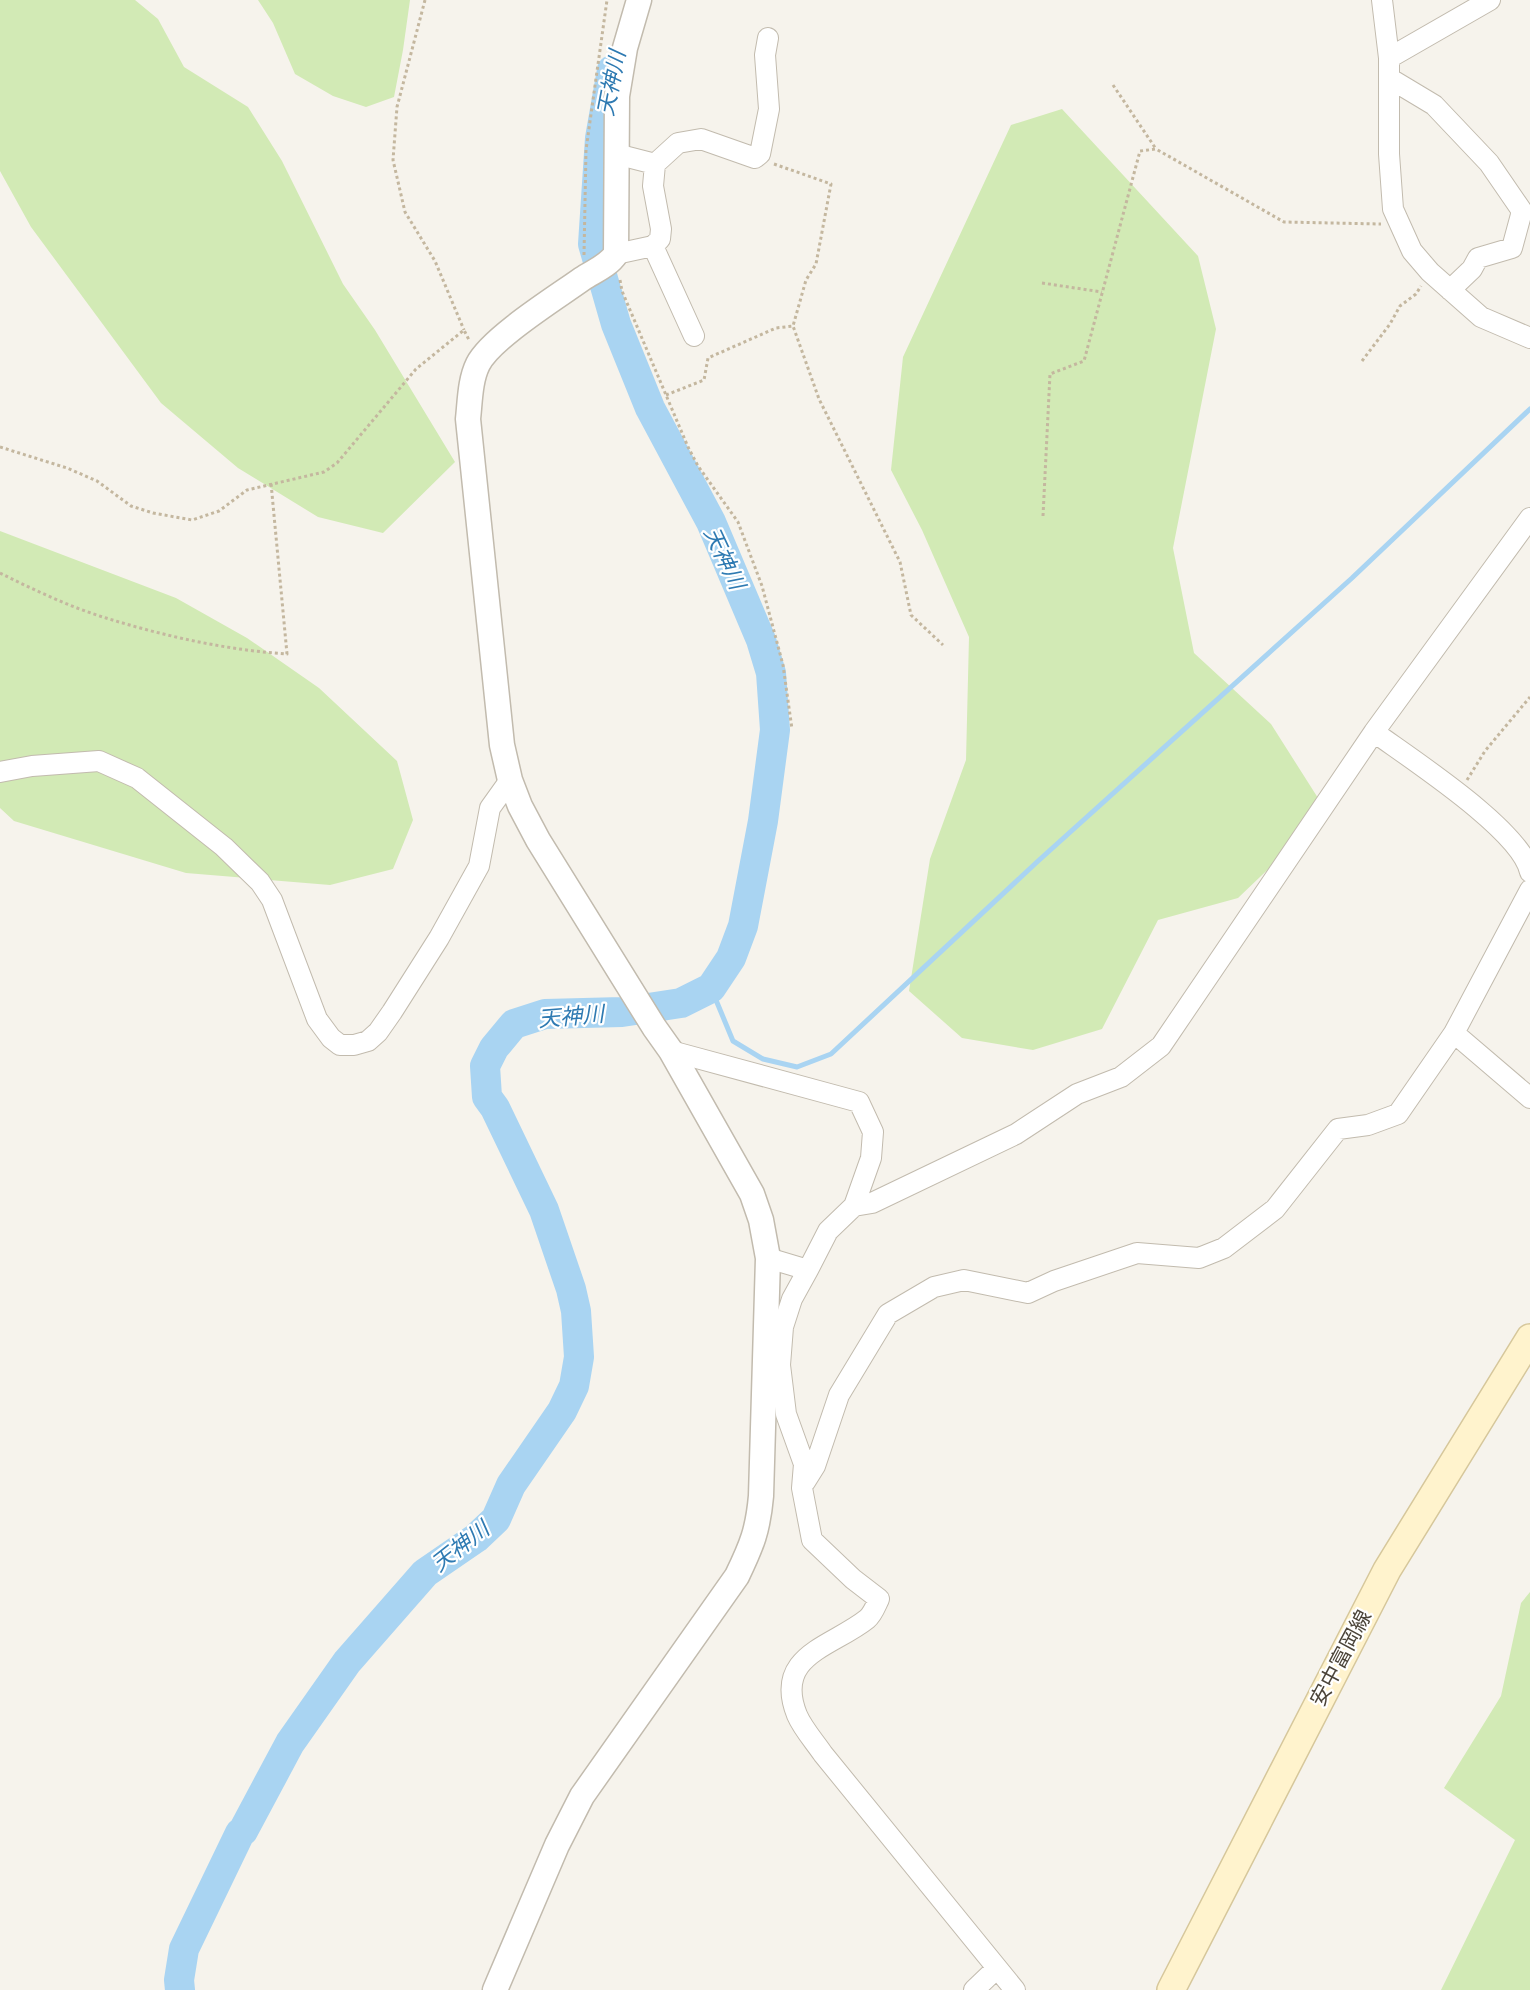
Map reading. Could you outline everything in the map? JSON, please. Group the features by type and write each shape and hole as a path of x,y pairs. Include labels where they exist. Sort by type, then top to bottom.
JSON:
{"main road":[{"name":"安中富岡線","path":"1171,1990 1387,1570 1530,1338"}],"street":[{"path":"613,258 617,96 625,48 639,0"},
{"path":"1382,0 1389,68 1389,154 1393,209 1412,250 1430,272 1481,317 1530,338"},
{"path":"1389,68 1490,0"},
{"path":"495,1990 557,1845 582,1796 737,1576 753,1544 759,1520 761,1496 768,1258 761,1220 752,1194 671,1051 538,840 520,806 510,780 501,734 468,419 474,376 479,362 499,339 613,258 653,246 660,239 661,229 653,186 655,164 678,143 701,139 755,158 760,154 769,109 765,55 768,38"},
{"path":"1389,68 1434,105 1488,162 1522,211 1512,248 1478,258 1472,269 1450,290"},
{"path":"616,154 655,164"},
{"path":"653,246 694,336"},
{"path":"854,1206 872,1203 1016,1134 1077,1094 1121,1077 1161,1046 1374,732 1530,518"},
{"path":"1374,732 1487,815 1528,862 1530,872"},
{"path":"0,772 32,766 99,761 137,778 215,839 260,882 272,900 317,1018 331,1038 340,1045 354,1045 368,1041 378,1032 392,1012 439,938 479,866 490,808 510,780"},
{"path":"802,1488 815,1466 839,1395 888,1314 934,1287 964,1280 1028,1293 1054,1281 1137,1253 1199,1258 1224,1248 1275,1209 1338,1129 1368,1125 1398,1114 1454,1033 1530,890"},
{"path":"1454,1033 1530,1098"},
{"path":"671,1051 860,1102 873,1132 871,1158 854,1206 828,1231 792,1299 783,1327 780,1365 786,1414 804,1464 802,1488 812,1540 853,1579 879,1599 869,1617 803,1659 792,1679 794,1705 798,1717 823,1754 1016,1990"},
{"path":"768,1258 808,1270"},
{"path":"974,1990 998,1968"}],"path":[{"path":"425,0 397,107 393,160 405,212 435,261 479,362"},
{"path":"586,276 586,150 607,0"},
{"path":"1113,85 1155,149 1284,222 1400,224"},
{"path":"1043,516 1050,374 1084,361 1140,151 1155,149"},
{"path":"755,158 831,184 816,264 806,280 793,326 819,399 900,562 911,615 943,645"},
{"path":"613,258 622,291 698,466 738,522 762,586 783,665 792,729"},
{"path":"1362,361 1390,324 1400,306 1416,294 1430,272"},
{"path":"1041,283 1102,292"},
{"path":"666,395 704,380 708,358 776,328 793,326"},
{"path":"0,447 67,468 97,481 131,506 153,513 192,520 219,511 247,490 324,472 337,463 416,369 464,330"},
{"path":"0,573 37,591 105,618 183,638 240,649 287,654 271,483"},
{"path":"1458,794 1485,751 1530,697"}],"green space":[{"path":"0,0 135,0 158,19 184,67 248,107 282,161 343,284 375,330 455,462 383,533 318,517 238,468 161,403 31,227 0,171"},
{"path":"258,0 410,0 394,97 366,107 333,96 295,74 273,23"},
{"path":"1062,109 1198,256 1216,329 1173,548 1194,653 1271,724 1318,798 1303,836 1238,898 1158,920 1102,1029 1033,1050 962,1038 909,991 930,859 966,760 969,637 922,530 891,470 903,357 1011,125"},
{"path":"0,531 176,598 247,638 319,688 397,761 413,820 393,869 330,885 186,873 14,821 0,808"},
{"path":"1530,1592 1530,1990 1441,1990 1515,1840 1444,1788 1501,1696 1521,1603"}],"waterway":[{"name":"天神川","path":"180,1990 179,1980 184,1949 240,1833 290,1743 347,1662 425,1573 476,1538 496,1519 511,1485 562,1411 574,1386 579,1357 576,1311 571,1289 544,1210 495,1108 487,1097 485,1066 494,1048 514,1024 545,1014 622,1012 681,1003 711,988 731,958 743,926 763,821 775,730 771,673 761,640 711,522 650,408 616,324 593,244 600,138 612,70"},
{"path":"711,988 733,1041 763,1059 797,1067 831,1054 1037,862 1352,578 1530,409"}]}
